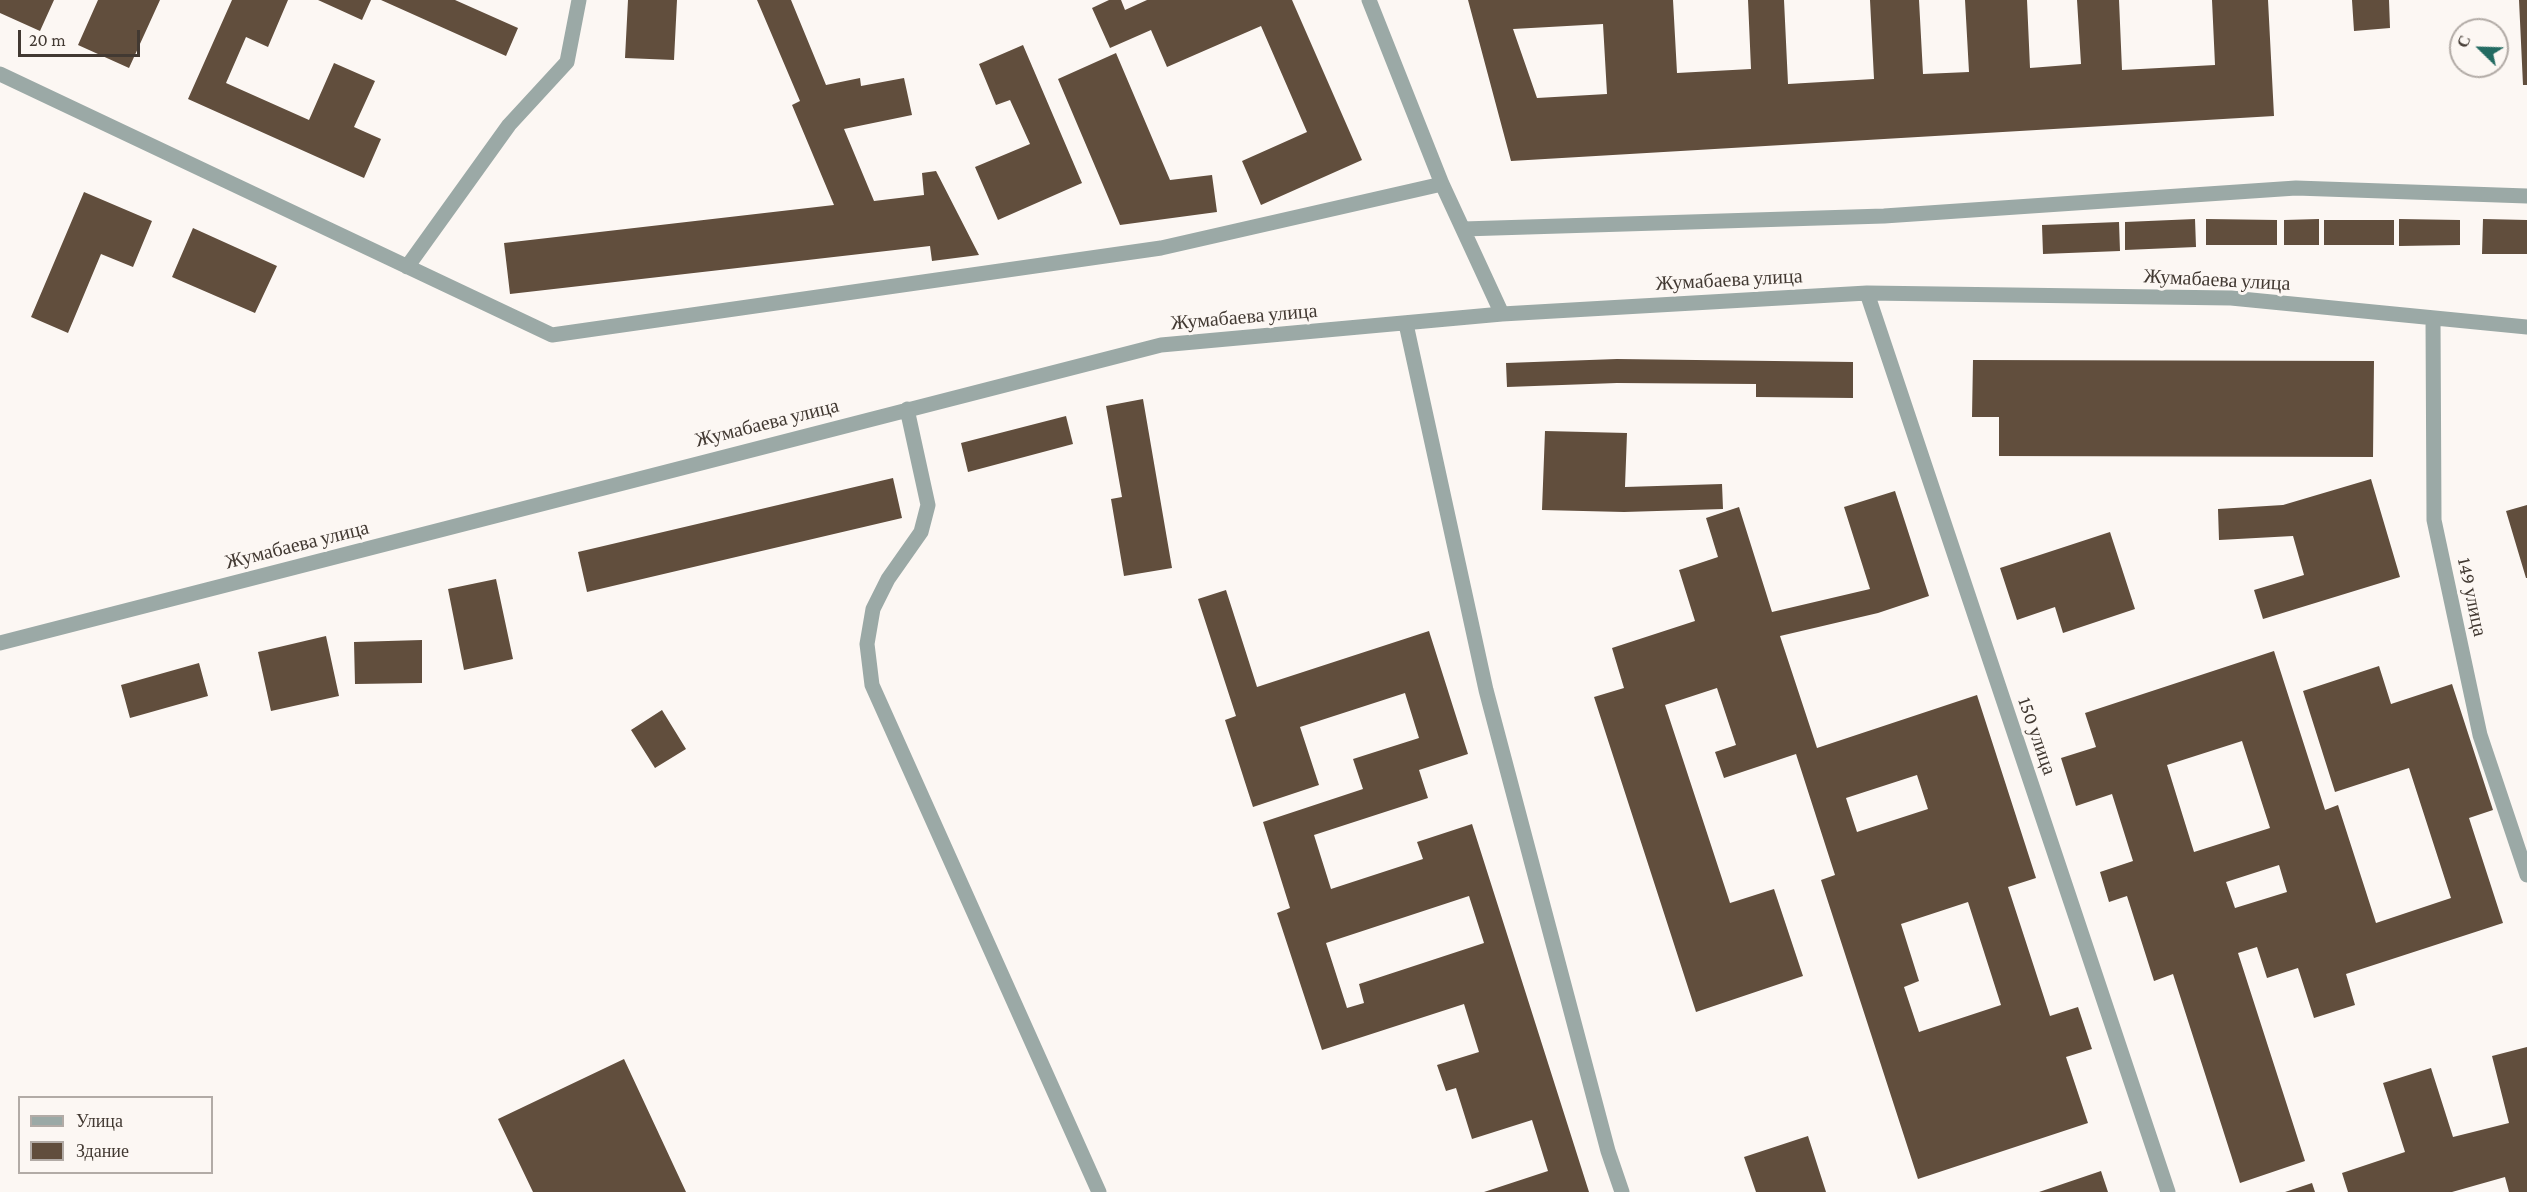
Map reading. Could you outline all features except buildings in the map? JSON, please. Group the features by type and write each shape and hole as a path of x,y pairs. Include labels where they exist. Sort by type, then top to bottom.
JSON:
{"street":[{"path":"407,267 509,125 567,62 579,0"},
{"path":"1369,0 1442,184 1502,314"},
{"path":"0,74 552,335 1161,248 1442,184"},
{"path":"1463,229 1884,216 2296,188 2527,196"},
{"name":"Жумабаева улица","path":"0,643 1161,345 1502,314 1867,293 2231,298 2527,327"},
{"name":"150 улица","path":"1867,293 2168,1192"},
{"name":"149 улица","path":"2433,318 2434,520 2480,735 2527,875"},
{"path":"1406,324 1486,690 1608,1151 1622,1192"},
{"path":"907,409 928,505 921,532 888,579 873,609 867,645 872,685 1099,1192"}]}
